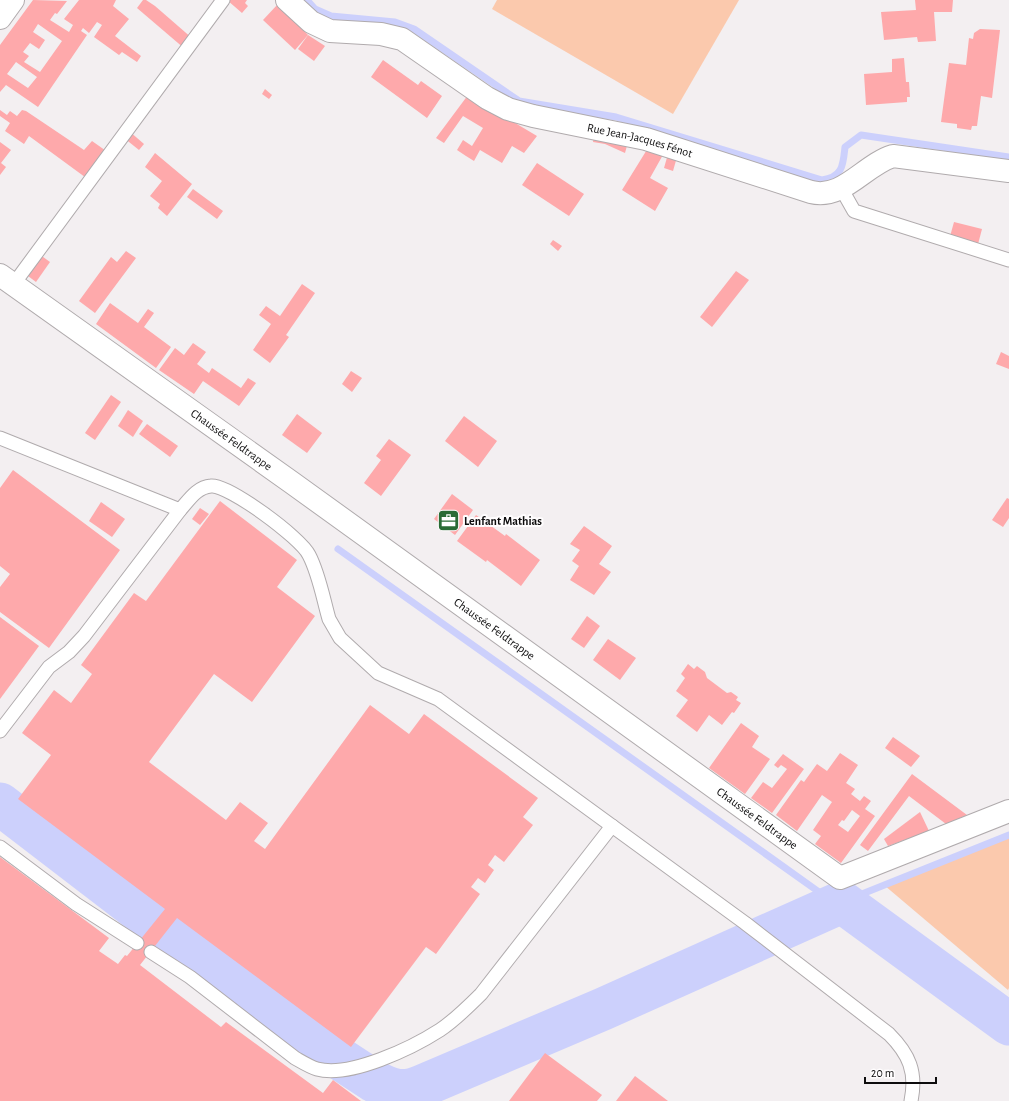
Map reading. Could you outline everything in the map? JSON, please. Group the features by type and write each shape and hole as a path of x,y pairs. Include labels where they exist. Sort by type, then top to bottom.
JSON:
{"street":[{"path":"0,18 14,0"},
{"name":"Rue Jean-Jacques Fénot","path":"287,0 311,22 330,31 382,34 402,39 487,98 508,109 533,116 646,139 811,192 825,194 841,188 875,164 893,156 1009,171"},
{"name":"Chaussée Feldtrappe","path":"7,280 356,528 840,878 1009,811"}],"lane":[{"path":"7,280 222,0"},
{"path":"841,188 854,210 1009,260"},
{"path":"0,438 180,510"},
{"path":"0,731 49,667 69,652 84,636 180,510 194,494 201,489 216,486 230,492 291,534 309,554 329,619 334,629 349,647 378,673 438,698 780,949 889,1034 905,1051 913,1077 913,1088 910,1101"},
{"path":"151,952 190,977 296,1058 317,1069 326,1070 350,1068 388,1056 440,1029 462,1012 481,994 612,826"},
{"path":"0,847 76,904 137,943"}],"shaded area":[{"path":"497,0 739,0 673,114 492,9"},
{"path":"1009,835 1009,988 1008,990 884,885"}],"building":[{"path":"33,0 67,1 57,14 55,13 50,20 69,32 73,25 64,19 79,0 116,0 113,6 129,19 115,36 141,56 137,62 122,52 119,55 94,37 102,25 97,22 89,33 83,28 81,31 87,35 38,107 6,85 0,92 0,45","holes":["38,24 62,41 40,72 24,62 29,56 23,52 30,43 39,49 45,40 33,32","16,62 37,77 28,88 7,74"]},
{"path":"143,0 146,0 155,6 193,39 185,49 137,8"},
{"path":"227,0 247,0 245,3 248,6 242,13"},
{"path":"915,0 953,0 952,12 934,12 936,41 918,42 917,37 884,40 881,12 916,10"},
{"path":"278,4 308,35 295,50 263,20"},
{"path":"980,29 1000,30 992,98 981,96 977,126 972,126 971,130 957,128 957,124 941,122 949,63 966,65 969,38 973,39 974,33"},
{"path":"308,35 325,46 314,61 298,49"},
{"path":"904,58 906,82 909,82 910,97 907,97 907,102 866,105 864,74 892,72 892,59"},
{"path":"383,60 418,85 421,81 442,96 427,118 371,77"},
{"path":"265,89 272,95 269,99 262,94"},
{"path":"468,95 537,136 524,153 512,146 502,163 480,150 474,161 457,150 463,140 472,146 483,128 463,116 444,143 436,138"},
{"path":"0,110 7,115 10,111 17,116 22,110 26,111 84,150 92,141 109,153 89,180 29,136 24,144 5,131 10,123 0,116"},
{"path":"129,131 144,144 139,150 124,138"},
{"path":"594,135 628,142 625,153 605,144 593,142"},
{"path":"0,142 11,150 1,163 6,167 0,175"},
{"path":"648,148 664,153 650,178 668,188 655,211 622,190"},
{"path":"155,153 192,184 167,216 158,208 160,204 150,196 162,181 145,167"},
{"path":"668,154 677,157 673,171 664,168"},
{"path":"537,163 584,194 569,216 522,185"},
{"path":"193,189 223,211 217,219 187,197"},
{"path":"954,222 982,229 977,248 949,240"},
{"path":"553,240 562,246 558,251 550,244"},
{"path":"126,251 136,258 95,313 79,301 111,257 117,262"},
{"path":"39,254 50,262 36,282 24,273"},
{"path":"736,271 749,280 712,327 700,317"},
{"path":"302,284 315,293 286,335 289,337 270,363 253,350 271,324 259,315 266,306 280,316"},
{"path":"110,303 138,323 148,309 154,313 144,327 171,347 156,368 96,324"},
{"path":"193,343 206,352 197,364 209,373 212,368 241,388 248,378 256,383 239,406 203,381 194,394 159,370 175,348 184,355"},
{"path":"1001,352 1009,356 1009,369 996,364"},
{"path":"351,371 362,378 352,392 342,384"},
{"path":"111,395 121,402 95,440 85,433"},
{"path":"128,410 143,421 133,437 118,426"},
{"path":"297,414 322,433 307,453 282,435"},
{"path":"464,416 497,441 478,467 445,441"},
{"path":"147,424 178,446 170,457 139,434"},
{"path":"389,439 411,455 381,496 364,483 381,460 376,456"},
{"path":"13,470 120,550 49,648 0,612 0,587 10,574 0,566 0,488"},
{"path":"452,494 473,510 455,535 434,519"},
{"path":"1007,498 1009,499 1009,518 1003,527 992,520"},
{"path":"220,501 297,560 277,587 315,616 252,702 214,674 149,762 226,820 240,802 268,823 254,841 265,849 370,705 409,734 424,714 538,798 523,817 533,825 504,862 495,855 488,865 494,870 485,883 478,878 471,887 480,894 436,954 426,947 351,1047 177,918 140,965 221,1027 226,1022 323,1093 333,1080 361,1101 0,1101 0,857 109,938 99,951 118,964 125,955 127,956 165,909 18,799 51,755 22,733 54,690 71,703 92,674 81,665 134,593 146,601"},
{"path":"101,502 125,519 112,537 89,521"},
{"path":"200,508 209,514 200,525 192,519"},
{"path":"476,515 505,536 506,534 540,560 521,586 487,560 486,562 457,541"},
{"path":"584,526 612,546 599,564 611,572 594,595 570,580 579,566 572,561 580,550 570,544"},
{"path":"587,616 600,626 584,648 571,639"},
{"path":"0,617 39,646 0,699"},
{"path":"608,639 636,658 620,680 593,660"},
{"path":"688,664 694,669 697,666 705,672 707,678 727,693 731,692 738,697 736,700 741,703 734,713 732,712 722,725 709,715 697,732 676,716 688,700 676,691 685,678 681,674"},
{"path":"741,723 759,736 752,747 770,759 745,794 709,768"},
{"path":"893,737 920,756 911,767 885,748"},
{"path":"840,753 858,765 846,783 855,789 851,794 860,801 864,796 871,801 865,809 875,816 841,863 815,844 821,836 813,830 832,802 822,795 797,831 776,815 801,780 804,782 817,764 827,771","holes":["852,810 860,816 848,832 838,825 842,820 844,821"]},
{"path":"783,754 804,769 772,813 751,798 763,782 772,788 787,769 781,765 778,768 774,765"},
{"path":"912,774 967,815 946,824 909,796 868,851 860,845"},
{"path":"920,812 929,831 888,846 884,839"},
{"path":"545,1053 602,1095 597,1101 509,1101"},
{"path":"635,1076 668,1101 616,1101"}],"waterway":[{"path":"307,0 315,9 331,16 395,22 414,29 519,101 616,117 822,180 838,173 844,159 845,147 861,135 1009,157"},
{"path":"338,549 819,892 842,902 1009,835"},
{"path":"0,804 287,1024 374,1081 392,1089 403,1091 422,1086 603,1009 842,902 1009,1024"}],"place":[{"name":"Lenfant Mathias","path":"449,521"}]}
